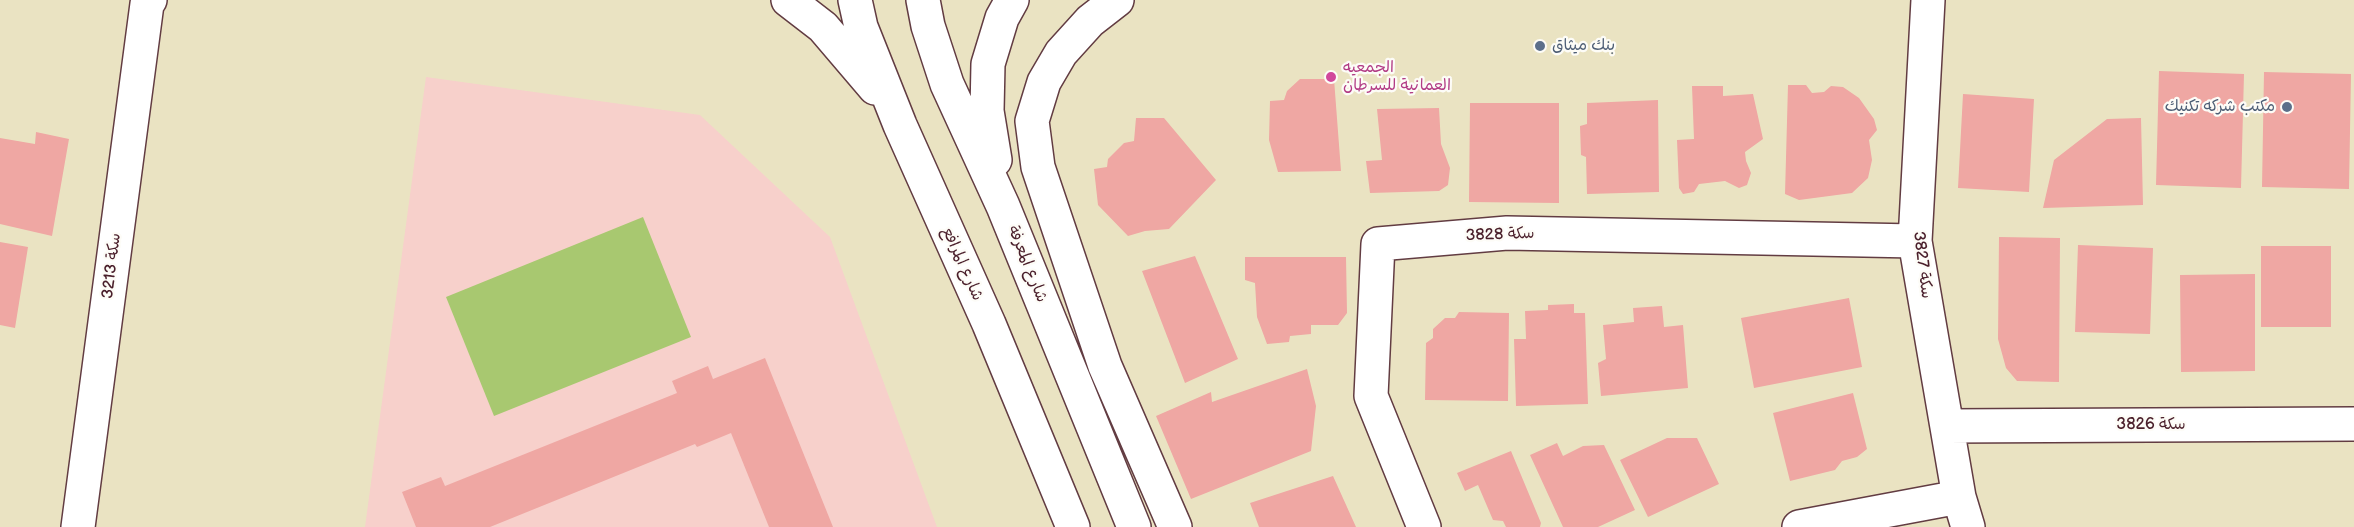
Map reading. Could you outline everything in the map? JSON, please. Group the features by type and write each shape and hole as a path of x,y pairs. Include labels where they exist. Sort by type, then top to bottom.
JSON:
{"street":[{"path":"788,0 823,27 874,87 900,125"},
{"name":"شارع المرافع","path":"855,0 861,27 900,125 988,324 1073,527"},
{"name":"شارع المعرفة","path":"923,0 947,84 1004,206 1134,527"},
{"path":"1004,206 987,111 988,64 1002,18 1012,0"},
{"path":"1117,0 1090,21 1061,53 1044,82 1032,121 1038,167 1105,366 1175,527"},
{"name":"سكة 3827","path":"1928,0 1916,241 1964,512"},
{"name":"سكة 3213","path":"78,527 147,1"},
{"name":"سكة 3828","path":"1424,527 1371,396 1378,244 1507,233 1916,241"},
{"name":"سكة 3826","path":"1947,426 2354,424"},
{"path":"1799,527 1964,512"}],"shaded area":[{"path":"426,77 700,115 830,237 937,527 365,527"}],"green space":[{"path":"643,217 691,337 494,416 446,297"}],"building":[{"path":"2159,71 2244,74 2241,188 2156,185"},
{"path":"2264,72 2351,74 2349,189 2262,187"},
{"path":"1300,79 1334,79 1341,171 1278,172 1269,140 1270,101 1284,100 1287,91"},
{"path":"1788,85 1806,85 1812,93 1824,92 1831,86 1843,87 1859,98 1874,119 1877,130 1869,140 1872,160 1868,178 1852,193 1799,200 1785,194"},
{"path":"1692,86 1723,86 1723,96 1753,94 1763,139 1745,152 1751,173 1747,185 1739,188 1725,181 1699,184 1694,192 1683,194 1679,188 1677,140 1694,139"},
{"path":"1963,94 2034,99 2029,192 1958,188"},
{"path":"1658,100 1659,192 1587,194 1586,157 1581,155 1580,126 1587,124 1587,103"},
{"path":"1470,103 1559,103 1559,203 1469,202"},
{"path":"1439,108 1441,144 1450,168 1448,185 1439,191 1370,193 1366,161 1382,160 1377,109"},
{"path":"1136,118 1164,118 1216,180 1169,229 1145,231 1128,236 1098,205 1094,169 1107,167 1108,159 1124,143 1134,141"},
{"path":"2141,118 2143,205 2043,208 2054,160 2107,119"},
{"path":"36,132 69,139 52,236 0,224 0,138 35,144"},
{"path":"1999,237 2060,238 2059,382 2017,381 2006,368 1998,339"},
{"path":"0,242 28,247 15,328 0,325"},
{"path":"2078,245 2153,248 2150,334 2075,332"},
{"path":"2261,246 2331,246 2331,327 2261,327"},
{"path":"1195,256 1238,359 1185,383 1142,271"},
{"path":"1245,257 1346,257 1347,313 1338,325 1311,325 1311,334 1290,336 1289,342 1267,344 1257,317 1255,283 1245,280"},
{"path":"2255,274 2255,371 2181,372 2180,275"},
{"path":"1849,298 1862,367 1754,388 1741,318"},
{"path":"1574,304 1574,313 1585,313 1588,404 1516,406 1514,339 1526,339 1525,311 1548,310 1548,305"},
{"path":"1662,306 1664,327 1683,325 1688,388 1601,396 1598,363 1606,359 1603,325 1634,322 1633,308"},
{"path":"1459,312 1509,313 1508,401 1425,400 1426,343 1433,338 1433,329 1445,318 1455,318"},
{"path":"765,358 833,527 769,527 731,433 697,447 695,444 490,527 416,527 402,492 441,477 445,486 677,393 672,381 708,366 713,379"},
{"path":"1307,369 1316,406 1311,451 1191,499 1156,416 1211,392 1212,402"},
{"path":"1853,393 1867,449 1857,457 1842,461 1835,470 1790,481 1773,413"},
{"path":"1667,438 1697,438 1719,484 1648,517 1620,460"},
{"path":"1557,443 1563,456 1583,446 1604,445 1635,510 1598,527 1563,527 1530,455"},
{"path":"1511,451 1541,523 1540,527 1506,527 1503,521 1493,520 1478,485 1465,491 1457,473"},
{"path":"1333,476 1356,527 1259,527 1250,503"}],"place":[{"name":"بنك ميثاق","path":"1540,46"},
{"name":"الجمعيه العمانية للسرطان","path":"1331,77"},
{"name":"مكتب شركه تكنيك","path":"2287,107"}]}
